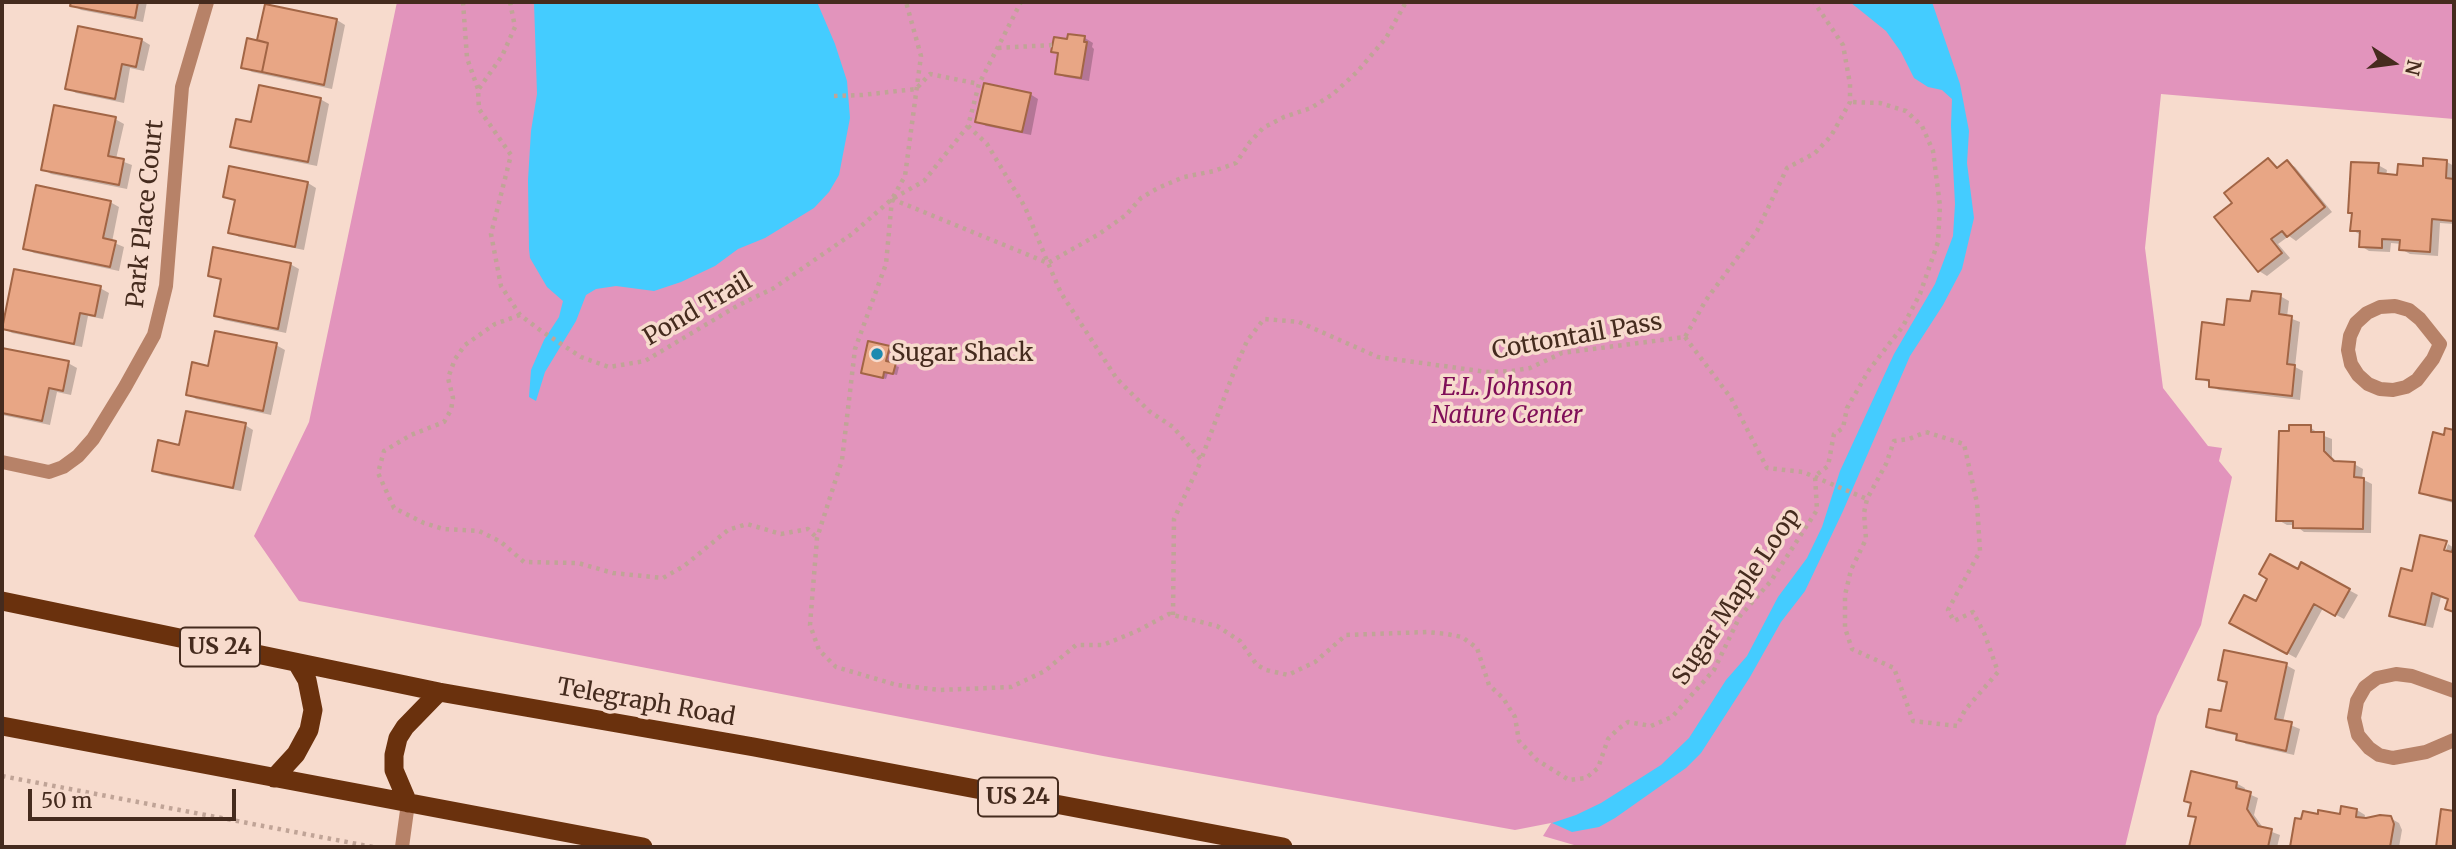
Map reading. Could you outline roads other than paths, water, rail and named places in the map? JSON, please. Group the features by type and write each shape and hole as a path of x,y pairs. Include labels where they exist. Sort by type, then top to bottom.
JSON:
{"highway":[{"name":"Telegraph Road","path":"2,601 439,692 754,747 1283,847"},
{"path":"274,778 296,754 309,730 313,710 307,680 297,663"},
{"path":"408,803 394,770 398,738 439,692"},
{"path":"2,726 643,847"}],"street":[{"name":"Park Place Court","path":"2,462 49,472 63,467 78,456 93,439 154,335 166,286 182,87 207,2"},
{"path":"2395,306 2409,310 2447,344 2417,380 2406,387 2393,390 2368,384 2351,364 2348,350 2356,323 2367,313 2381,307 2395,306"},
{"path":"2454,691 2412,676 2396,674 2377,678 2365,687 2357,701 2354,719 2358,735 2369,748 2379,755 2393,758 2426,752 2454,740"},
{"path":"402,847 408,803"}],"water":[{"path":"534,2 817,2 847,81 850,118 839,175 829,192 814,208 765,238 738,249 715,266 681,282 654,291 616,286 596,289 586,295 576,321 545,372 536,401 529,397 531,370 544,340 559,317 563,301 547,287 530,258 529,249 528,180 531,131 537,94"},
{"path":"1850,2 1932,2 1960,84 1969,131 1967,163 1974,218 1962,269 1943,305 1910,356 1805,591 1781,622 1750,677 1701,753 1686,768 1615,818 1599,827 1572,832 1552,823 1601,803 1661,765 1689,738 1726,680 1747,656 1778,597 1807,558 1822,527 1840,471 1894,354 1935,284 1953,236 1955,204 1952,99 1942,90 1928,87 1914,78 1901,52 1886,31"}],"place":[{"name":"Sugar Shack","path":"877,354"}],"park label":[{"name":"E.L. Johnson Nature Center","path":"1507,402"}]}
